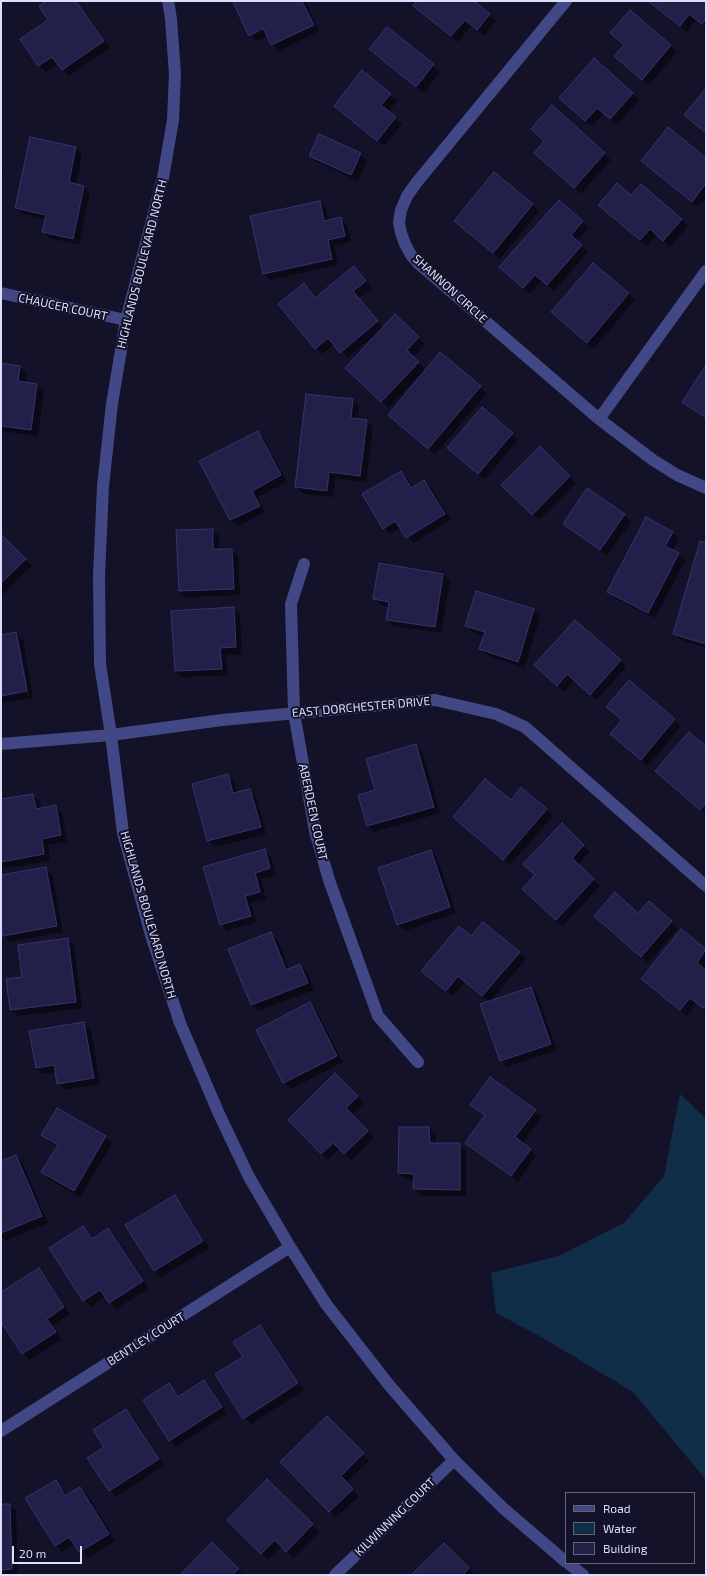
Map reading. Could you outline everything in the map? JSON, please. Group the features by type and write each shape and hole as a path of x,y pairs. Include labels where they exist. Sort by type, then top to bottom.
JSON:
{"street":[{"name":"HIGHLANDS BOULEVARD NORTH","path":"168,1 171,19 175,74 173,120 163,178 126,320 112,404 103,486 99,576 100,664 112,734 124,832 151,935 180,1023 219,1114 249,1177 290,1247 326,1304 384,1379 454,1460 504,1508 565,1560"},
{"name":"SHANNON CIRCLE","path":"566,1 407,196 401,210 399,222 401,234 410,255 418,263 599,419 653,460 677,475 706,488"},
{"path":"599,419 706,271"},
{"name":"CHAUCER COURT","path":"1,293 126,320"},
{"name":"ABERDEEN COURT","path":"304,564 291,604 294,713 315,831 329,880 378,1016 418,1062"},
{"name":"EAST DORCHESTER DRIVE","path":"1,744 112,734 222,720 435,700 496,714 525,727 706,886"},
{"name":"BENTLEY COURT","path":"1,1431 290,1247"},
{"name":"KILWINNING COURT","path":"335,1575 454,1460"},
{"name":"HIGHLANDS BOULEVARD NORTH","path":"569,1564 583,1575"}],"water":[{"path":"680,1094 706,1119 706,1480 633,1392 543,1338 496,1313 491,1273 559,1256 624,1223 664,1176"}],"building":[{"path":"47,1 76,1 104,41 62,70 52,57 38,66 20,39 48,20 39,6"},
{"path":"302,1 314,25 271,45 263,28 249,36 233,2"},
{"path":"417,1 474,1 490,14 477,30 465,20 451,36 413,6"},
{"path":"648,1 706,1 706,19 702,24 689,14 680,26"},
{"path":"630,10 671,45 642,80 614,56 624,45 610,33"},
{"path":"387,27 434,64 416,87 369,49"},
{"path":"594,58 633,93 610,119 597,108 585,121 559,98"},
{"path":"362,70 391,94 381,105 396,117 377,141 334,106"},
{"path":"706,88 706,133 684,115"},
{"path":"552,105 605,153 574,188 534,153 544,141 531,129"},
{"path":"668,127 706,158 706,183 692,202 641,161"},
{"path":"319,134 361,153 351,175 309,156"},
{"path":"30,137 76,147 69,182 84,186 73,239 42,232 46,215 15,208"},
{"path":"494,172 533,204 493,253 454,221"},
{"path":"617,183 631,195 641,184 682,219 663,241 650,229 640,240 598,205"},
{"path":"559,200 583,221 571,235 582,245 547,285 535,275 523,288 499,267"},
{"path":"320,201 324,221 341,217 345,236 328,240 332,259 263,274 250,216"},
{"path":"593,263 629,293 587,343 551,312"},
{"path":"354,266 366,281 353,291 378,321 340,353 328,338 315,349 278,304 304,283 315,298"},
{"path":"395,314 419,337 407,350 419,362 381,402 345,368"},
{"path":"440,352 481,386 428,449 388,415"},
{"path":"1,363 20,366 18,381 37,384 31,430 1,426"},
{"path":"706,365 706,418 682,402"},
{"path":"306,394 353,399 351,418 367,420 360,476 329,472 327,491 295,487"},
{"path":"482,407 513,433 478,474 447,448"},
{"path":"258,431 281,475 252,491 260,506 230,520 199,461"},
{"path":"540,446 570,476 532,515 501,485"},
{"path":"401,471 411,488 424,480 445,514 406,538 395,521 383,529 362,494"},
{"path":"587,488 625,514 600,550 563,524"},
{"path":"646,517 673,532 665,546 679,553 648,613 607,592"},
{"path":"213,529 213,549 232,549 234,589 179,591 176,530"},
{"path":"1,534 26,559 1,583"},
{"path":"700,541 706,543 706,644 673,634"},
{"path":"379,563 443,574 435,627 386,620 389,602 373,599"},
{"path":"476,591 534,609 518,662 479,649 485,632 465,626"},
{"path":"234,607 236,647 220,648 222,669 175,671 171,611"},
{"path":"575,620 621,660 590,695 567,674 557,686 534,665"},
{"path":"16,632 27,691 1,696 1,635"},
{"path":"629,680 675,719 641,760 610,734 622,720 606,707"},
{"path":"689,732 706,746 706,803 700,810 655,771"},
{"path":"416,744 434,807 367,826 358,795 375,790 366,759"},
{"path":"228,774 233,793 250,789 261,827 207,841 192,784"},
{"path":"485,779 511,800 521,787 547,809 503,860 453,817"},
{"path":"33,794 36,809 56,805 61,835 42,839 44,854 1,862 1,799"},
{"path":"562,823 584,845 572,858 594,879 556,920 522,889 535,875 523,864"},
{"path":"265,849 270,868 255,873 260,892 245,896 251,916 220,925 203,867"},
{"path":"431,850 450,907 397,925 378,868"},
{"path":"46,867 57,926 3,936 1,927 1,875"},
{"path":"615,892 638,913 649,901 672,921 641,957 594,916"},
{"path":"483,922 520,952 482,996 458,976 446,991 421,971 459,926 471,936"},
{"path":"681,929 706,949 697,963 706,970 706,1004 703,1008 690,998 680,1010 641,979"},
{"path":"271,932 286,970 300,964 308,983 251,1005 228,949"},
{"path":"68,938 76,1002 10,1010 6,979 22,977 18,945"},
{"path":"531,987 551,1044 500,1061 480,1004"},
{"path":"310,1002 337,1056 283,1083 256,1030"},
{"path":"84,1022 94,1078 57,1084 54,1065 36,1068 29,1031"},
{"path":"335,1073 358,1096 346,1108 368,1131 344,1154 333,1143 321,1154 288,1120"},
{"path":"490,1077 536,1110 515,1137 531,1149 511,1176 465,1143 485,1115 470,1105"},
{"path":"57,1108 106,1136 74,1191 41,1172 58,1145 41,1135"},
{"path":"399,1127 429,1127 430,1143 460,1143 460,1190 413,1189 414,1174 398,1173"},
{"path":"16,1155 42,1216 1,1233 1,1161"},
{"path":"175,1195 203,1241 154,1271 125,1225"},
{"path":"83,1226 92,1239 108,1228 143,1281 109,1303 100,1290 83,1301 49,1248"},
{"path":"39,1268 64,1307 47,1319 56,1332 22,1354 1,1322 1,1292"},
{"path":"260,1325 298,1383 243,1419 215,1374 243,1357 233,1342"},
{"path":"204,1380 222,1407 169,1441 143,1400 169,1383 178,1397"},
{"path":"126,1409 159,1459 109,1491 87,1458 104,1447 93,1430"},
{"path":"327,1416 364,1453 341,1476 353,1489 329,1512 280,1462"},
{"path":"267,1479 313,1524 286,1552 275,1540 261,1554 227,1520"},
{"path":"56,1480 65,1496 80,1487 109,1534 79,1552 69,1537 55,1546 25,1498"},
{"path":"1,1504 10,1504 12,1569 1,1570"},
{"path":"212,1542 239,1569 232,1575 180,1575"},
{"path":"444,1543 469,1568 463,1575 411,1575"}]}
